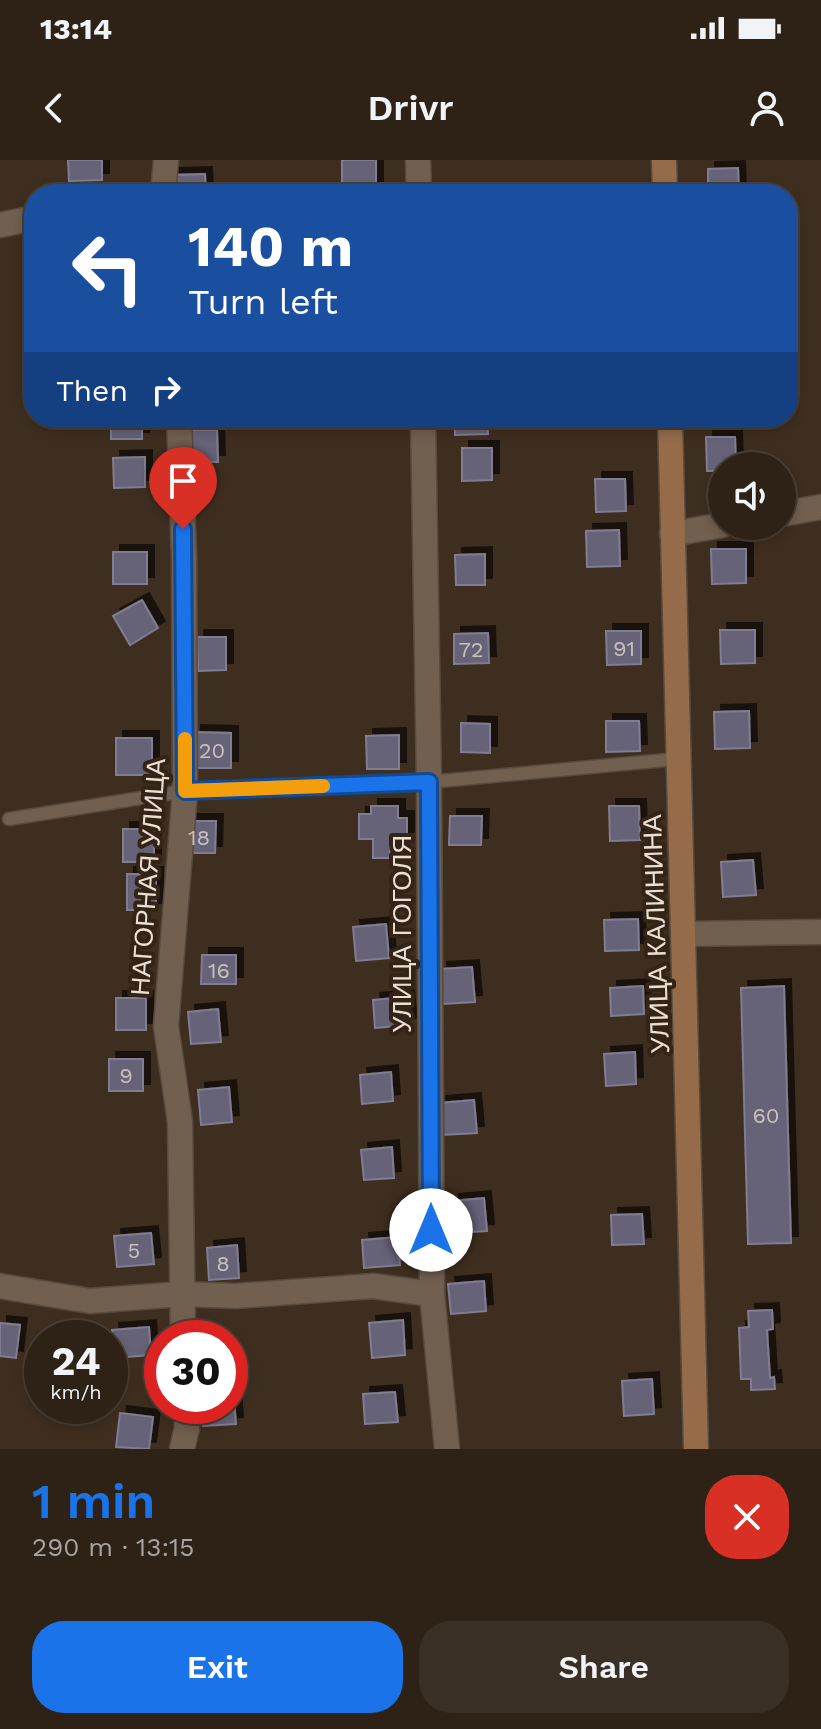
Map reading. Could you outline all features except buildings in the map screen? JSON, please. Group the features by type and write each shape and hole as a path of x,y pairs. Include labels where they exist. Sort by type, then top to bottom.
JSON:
{"street":[{"path":"158,184 166,160"},
{"path":"418,160 419,184"},
{"path":"664,160 665,184"},
{"path":"0,225 24,220"},
{"name":"НАГОРНАЯ УЛИЦА","path":"179,428 184,557 185,791 166,1026 180,1122 182,1320"},
{"name":"УЛИЦА ГОГОЛЯ","path":"423,428 432,1294 447,1449"},
{"name":"УЛИЦА КАЛИНИНА","path":"670,428 696,1449"},
{"path":"796,511 821,507"},
{"path":"672,534 708,528"},
{"path":"685,934 821,932"},
{"path":"0,1286 90,1301 181,1294 236,1296 373,1286 432,1294"},
{"path":"182,1449 187,1424"}],"lane":[{"path":"9,819 185,791 429,782 677,759"}],"slow traffic":[{"path":"185,739 185,791 323,786"}],"route":[{"path":"183,529 185,791 429,782 431,1230"}]}
